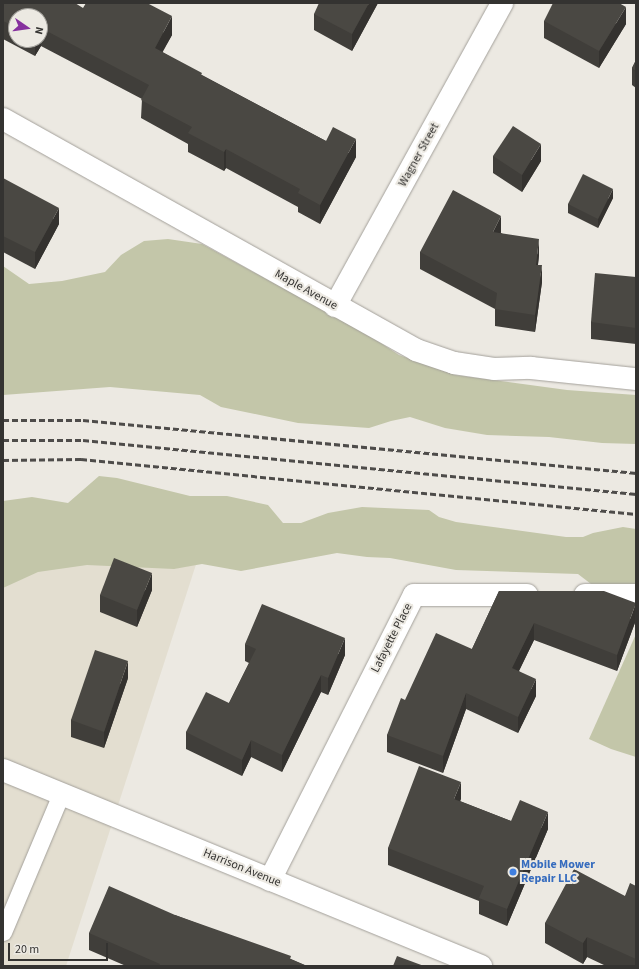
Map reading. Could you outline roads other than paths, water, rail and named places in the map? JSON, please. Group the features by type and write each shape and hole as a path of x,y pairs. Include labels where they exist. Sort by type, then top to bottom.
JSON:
{"street":[{"name":"Wagner Street","path":"335,306 502,3"},
{"name":"Maple Avenue","path":"3,119 416,350 454,363 494,369 531,368 636,379"},
{"name":"Lafayette Place","path":"270,880 414,595 636,595"},
{"name":"Harrison Avenue","path":"3,770 481,966"}],"lane":[{"path":"3,932 61,794"}],"railway":[{"path":"3,420 83,420 636,473"},
{"path":"3,440 83,440 636,494"},
{"path":"3,460 81,459 636,514"}],"place":[{"name":"Mobile Mower Repair LLC","path":"513,872"}]}
